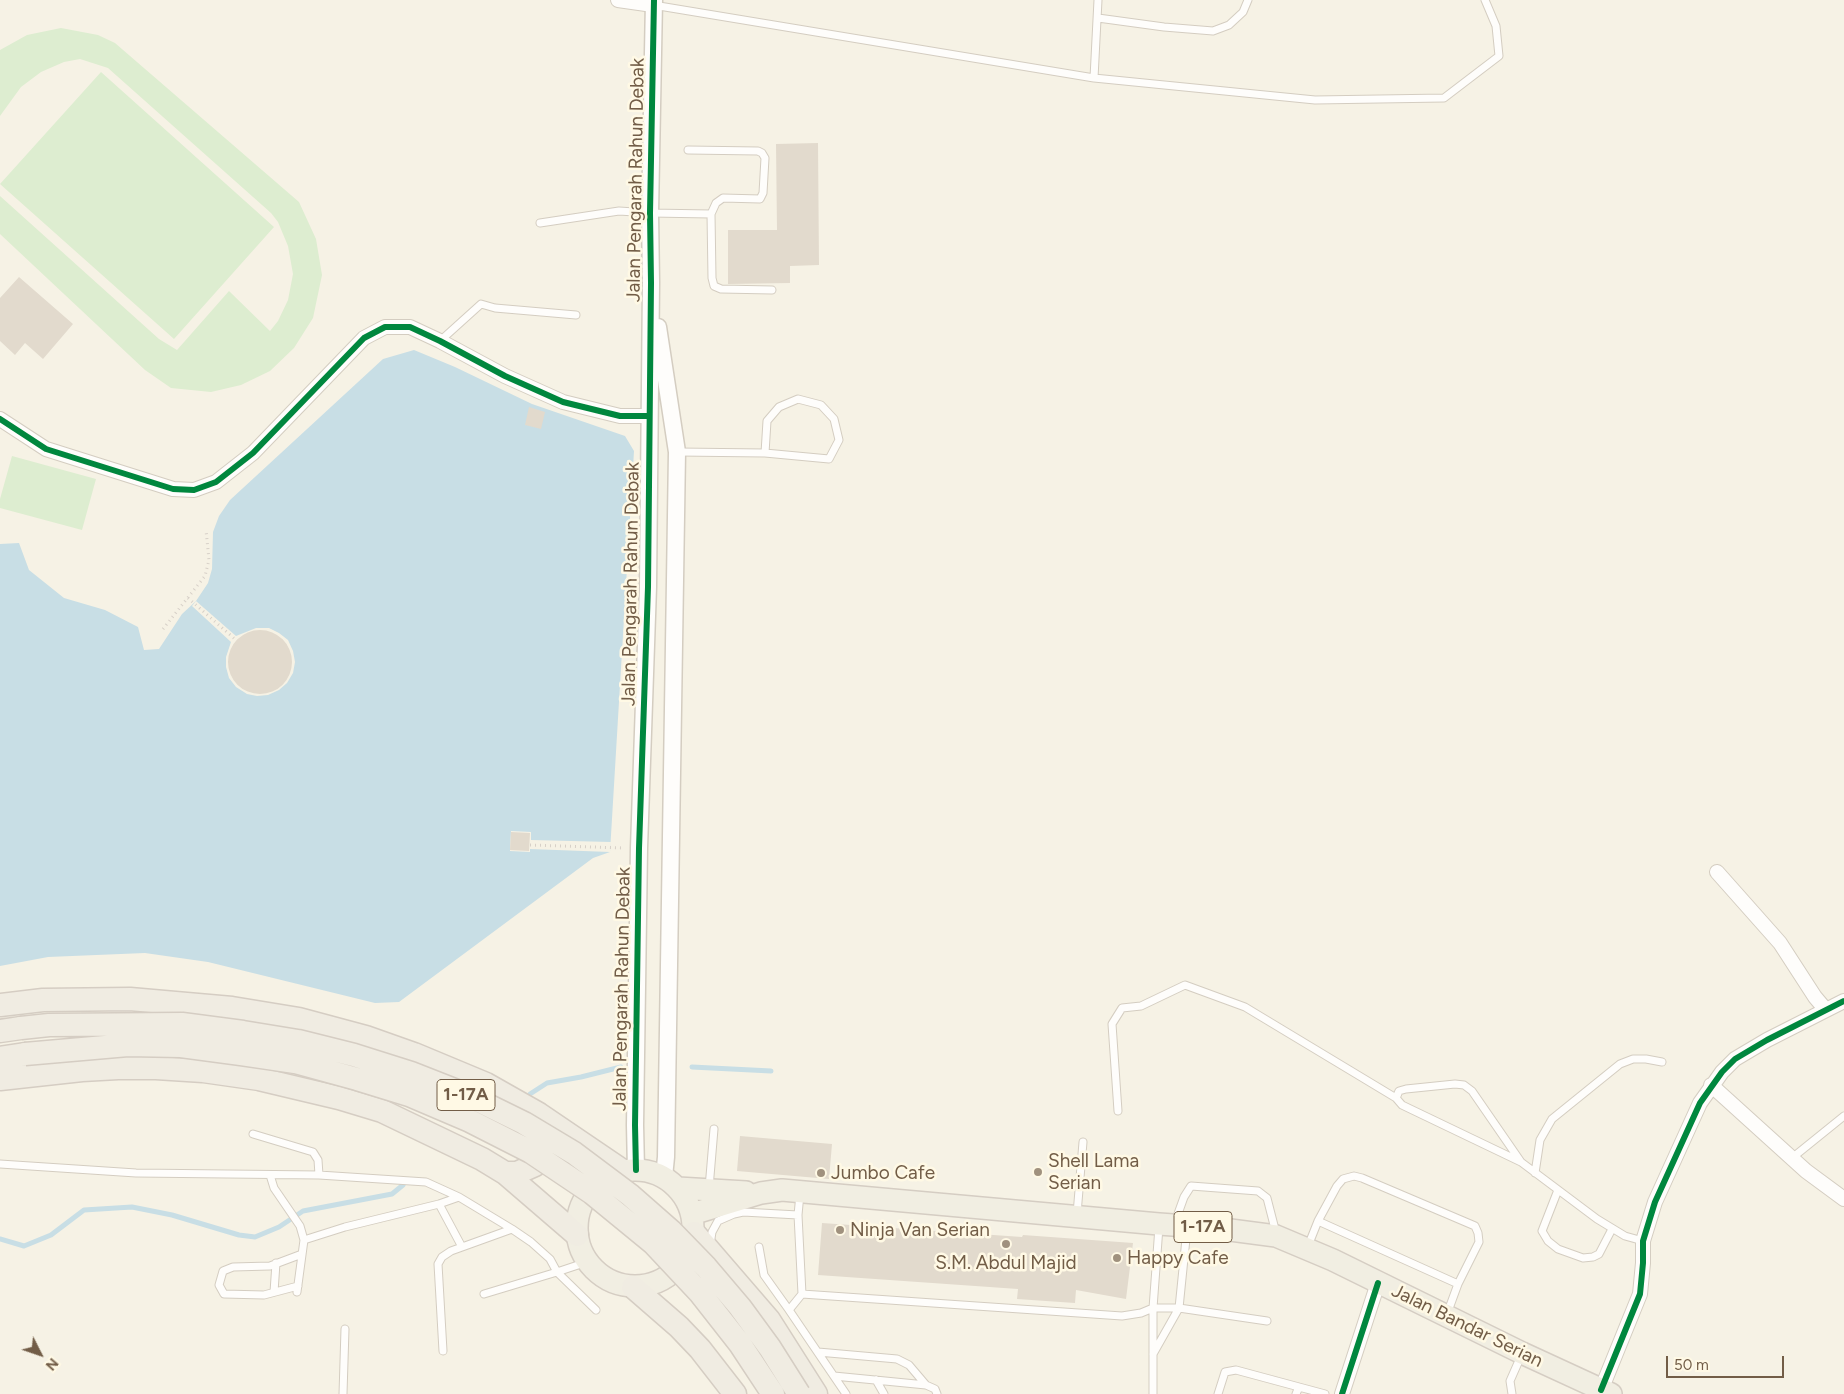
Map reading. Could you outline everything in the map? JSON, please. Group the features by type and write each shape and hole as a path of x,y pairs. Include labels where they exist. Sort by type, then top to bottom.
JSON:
{"highway":[{"path":"0,1005 44,1000 130,999 232,1008 298,1020 366,1037 414,1054 486,1084 630,1170"},
{"name":"1-17A","path":"10,1029 49,1025 182,1024 243,1032 298,1041 354,1055 410,1073 468,1095 524,1123 574,1153 630,1195 671,1231 706,1267 740,1307 800,1394"},
{"name":"1-17A","path":"0,1058 24,1054 128,1045 181,1046 295,1062 409,1096 470,1121 531,1152 592,1193 652,1243 700,1293 740,1344 773,1394"},
{"path":"0,1078 41,1073 118,1068 156,1068 203,1071 259,1079 304,1089 382,1112 456,1145 505,1173 577,1234"},
{"path":"505,1173 517,1172 535,1166 546,1152 548,1134 539,1114"},
{"path":"693,1223 710,1250 769,1320 816,1394"},
{"path":"633,1287 679,1327 700,1349 735,1394"}],"main road":[{"name":"1-17A","path":"630,1170 651,1172 671,1183"},
{"path":"630,1170 612,1175 596,1185 584,1199 578,1216 577,1234 580,1249 587,1262 600,1275 615,1284 633,1287 649,1285 664,1279 677,1269 686,1256 693,1223 687,1200 671,1183"},
{"name":"Jalan Bandar Serian","path":"671,1183 709,1190 760,1193 782,1190 800,1191 1215,1228 1276,1236 1307,1248 1446,1317 1606,1392"},
{"name":"Jalan Bandar Serian","path":"693,1223 760,1193"}],"street":[{"path":"618,0 654,2"},
{"name":"Jalan Pengarah Rahun Debak","path":"630,1170 635,1124 639,848 648,587 650,213 654,2"},
{"name":"Jalan Pengarah Rahun Debak","path":"651,283 677,452 666,1157 671,1183"},
{"path":"0,419 46,449 118,470 173,489 194,490 216,482 253,453 364,338 385,327 410,326 505,376 563,402 620,416 649,416"},
{"path":"1717,872 1780,943 1815,997 1826,1010"},
{"path":"1606,1392 1640,1294 1643,1241 1655,1202 1700,1103 1722,1072 1735,1059 1767,1040 1844,1001"},
{"path":"1711,1086 1792,1158 1844,1199"},
{"path":"1342,1394 1378,1283"}],"lane":[{"path":"1094,78 1098,0"},
{"path":"1098,18 1213,32 1230,25 1243,12 1248,0"},
{"path":"654,2 1094,78 1315,100 1444,98 1499,56 1496,26 1486,0"},
{"path":"688,150 758,151 762,154 764,158 763,193 760,199 723,198 716,203 711,214 712,278 714,286 721,289 772,290"},
{"path":"540,223 619,211 711,214"},
{"path":"440,341 480,304 496,308 576,315"},
{"path":"677,452 765,453 829,459 839,440 834,420 821,405 798,400 779,407 767,421 765,453"},
{"path":"1118,1111 1112,1024 1122,1008 1141,1006 1185,985 1246,1007 1396,1098 1402,1105 1521,1162 1612,1228 1625,1236 1643,1241"},
{"path":"1535,1173 1540,1140 1552,1119 1620,1064 1633,1059 1662,1062"},
{"path":"0,1084 41,1073"},
{"path":"1396,1098 1399,1091 1406,1089 1456,1084 1464,1085 1472,1091 1521,1162"},
{"path":"1792,1158 1844,1116"},
{"path":"709,1190 714,1128"},
{"path":"253,1134 312,1152 318,1160 319,1175"},
{"path":"1077,1216 1083,1142"},
{"path":"0,1164 136,1173 319,1175 426,1182 459,1197 512,1228 531,1242 550,1259 557,1272 596,1310"},
{"path":"270,1175 274,1188 300,1226 304,1240 298,1289 264,1294 224,1294 219,1285 223,1271 233,1267 270,1266 302,1254"},
{"path":"1307,1248 1318,1221 1337,1186 1344,1179 1354,1176 1475,1226 1479,1242 1458,1284 1446,1317"},
{"path":"1153,1394 1153,1308 1173,1225 1184,1196 1191,1186 1258,1191 1268,1198 1276,1236"},
{"path":"1558,1190 1542,1231 1548,1241 1558,1249 1583,1258 1593,1257 1599,1254 1612,1228"},
{"path":"789,1310 802,1294 798,1215 800,1191"},
{"path":"304,1240 345,1227 439,1204 459,1197"},
{"path":"439,1204 462,1247"},
{"path":"710,1250 712,1232 718,1221 724,1218 743,1212 798,1215"},
{"path":"1318,1221 1458,1284"},
{"path":"1152,1356 1179,1308 1173,1225"},
{"path":"443,1351 438,1264 442,1257 462,1247 512,1228"},
{"path":"759,1247 764,1275 846,1394"},
{"path":"484,1294 587,1262"},
{"path":"274,1292 276,1263"},
{"path":"802,1294 1122,1316 1141,1313 1153,1308 1179,1308 1267,1321"},
{"path":"343,1394 345,1329"},
{"path":"818,1352 897,1359 909,1365 926,1385"},
{"path":"1512,1394 1510,1381 1522,1353"},
{"path":"1218,1394 1225,1372 1236,1370 1297,1390 1324,1394"},
{"path":"834,1376 926,1385 935,1389 937,1394"},
{"path":"876,1380 884,1394"}],"path":[{"path":"163,629 205,576 209,560 206,530"},
{"path":"188,597 236,640"},
{"path":"530,845 639,848"}],"green space":[{"path":"61,28 98,35 115,43 299,202 316,239 322,275 313,318 294,348 270,371 241,385 211,392 171,388 145,370 0,234 0,196 159,339 177,350 229,291 270,331 278,321 288,300 293,274 288,246 278,222 271,213 108,68 80,59 64,62 41,72 21,87 0,116 0,50 27,35"},
{"path":"101,72 274,227 174,339 0,184"},
{"path":"12,456 96,479 82,530 0,508 0,499"}],"water":[{"path":"414,350 455,367 532,404 625,436 634,451 610,852 593,858 399,1002 375,1003 208,962 145,953 48,957 0,966 0,544 19,543 29,570 64,598 105,610 138,627 144,650 159,649 182,614 196,601 208,583 212,569 213,532 219,516 230,500 383,359"}],"pier":[{"path":"196,601 236,636 256,628 269,628 288,640 295,662 293,673 287,683 279,690 268,695 257,696 247,694 236,687 229,678 226,667 226,657 231,642 192,606"},
{"path":"511,831 531,832 531,840 611,842 610,852 530,849 530,852 510,851"}],"building":[{"path":"818,143 819,265 790,266 790,283 728,284 728,230 777,230 776,144"},
{"path":"19,277 73,324 43,359 25,343 15,355 0,341 0,298"},
{"path":"529,407 545,412 541,429 525,425"},
{"path":"260,630 272,632 283,639 290,650 292,662 290,674 283,685 272,692 260,694 248,692 237,685 230,674 228,662 230,650 237,639 248,632"},
{"path":"511,832 530,833 529,851 510,850"},
{"path":"740,1136 832,1144 829,1179 737,1171"},
{"path":"822,1223 1133,1243 1126,1299 1076,1290 1075,1303 1017,1299 1018,1289 818,1275"}],"waterway":[{"path":"530,1094 547,1083 621,1067"},
{"path":"692,1067 771,1071"},
{"path":"0,1239 24,1246 51,1235 84,1210 132,1207 172,1215 239,1235 255,1237 279,1227 303,1211 392,1194 403,1185"}],"cycle path":[{"path":"636,1170 639,848 648,587 650,213 654,0"},
{"path":"0,419 46,449 173,489 194,490 216,482 253,453 364,338 385,327 410,327 505,376 563,402 620,416 649,416"},
{"path":"1601,1390 1640,1294 1643,1241 1655,1202 1700,1103 1722,1072 1735,1059 1767,1040 1844,1001"},
{"path":"1342,1394 1378,1283"}],"place":[{"name":"Shell Lama Serian","path":"1038,1172"},
{"name":"Jumbo Cafe","path":"821,1173"},
{"name":"Ninja Van Serian","path":"840,1230"},
{"name":"S.M. Abdul Majid","path":"1006,1244"},
{"name":"Happy Cafe","path":"1117,1258"}]}
